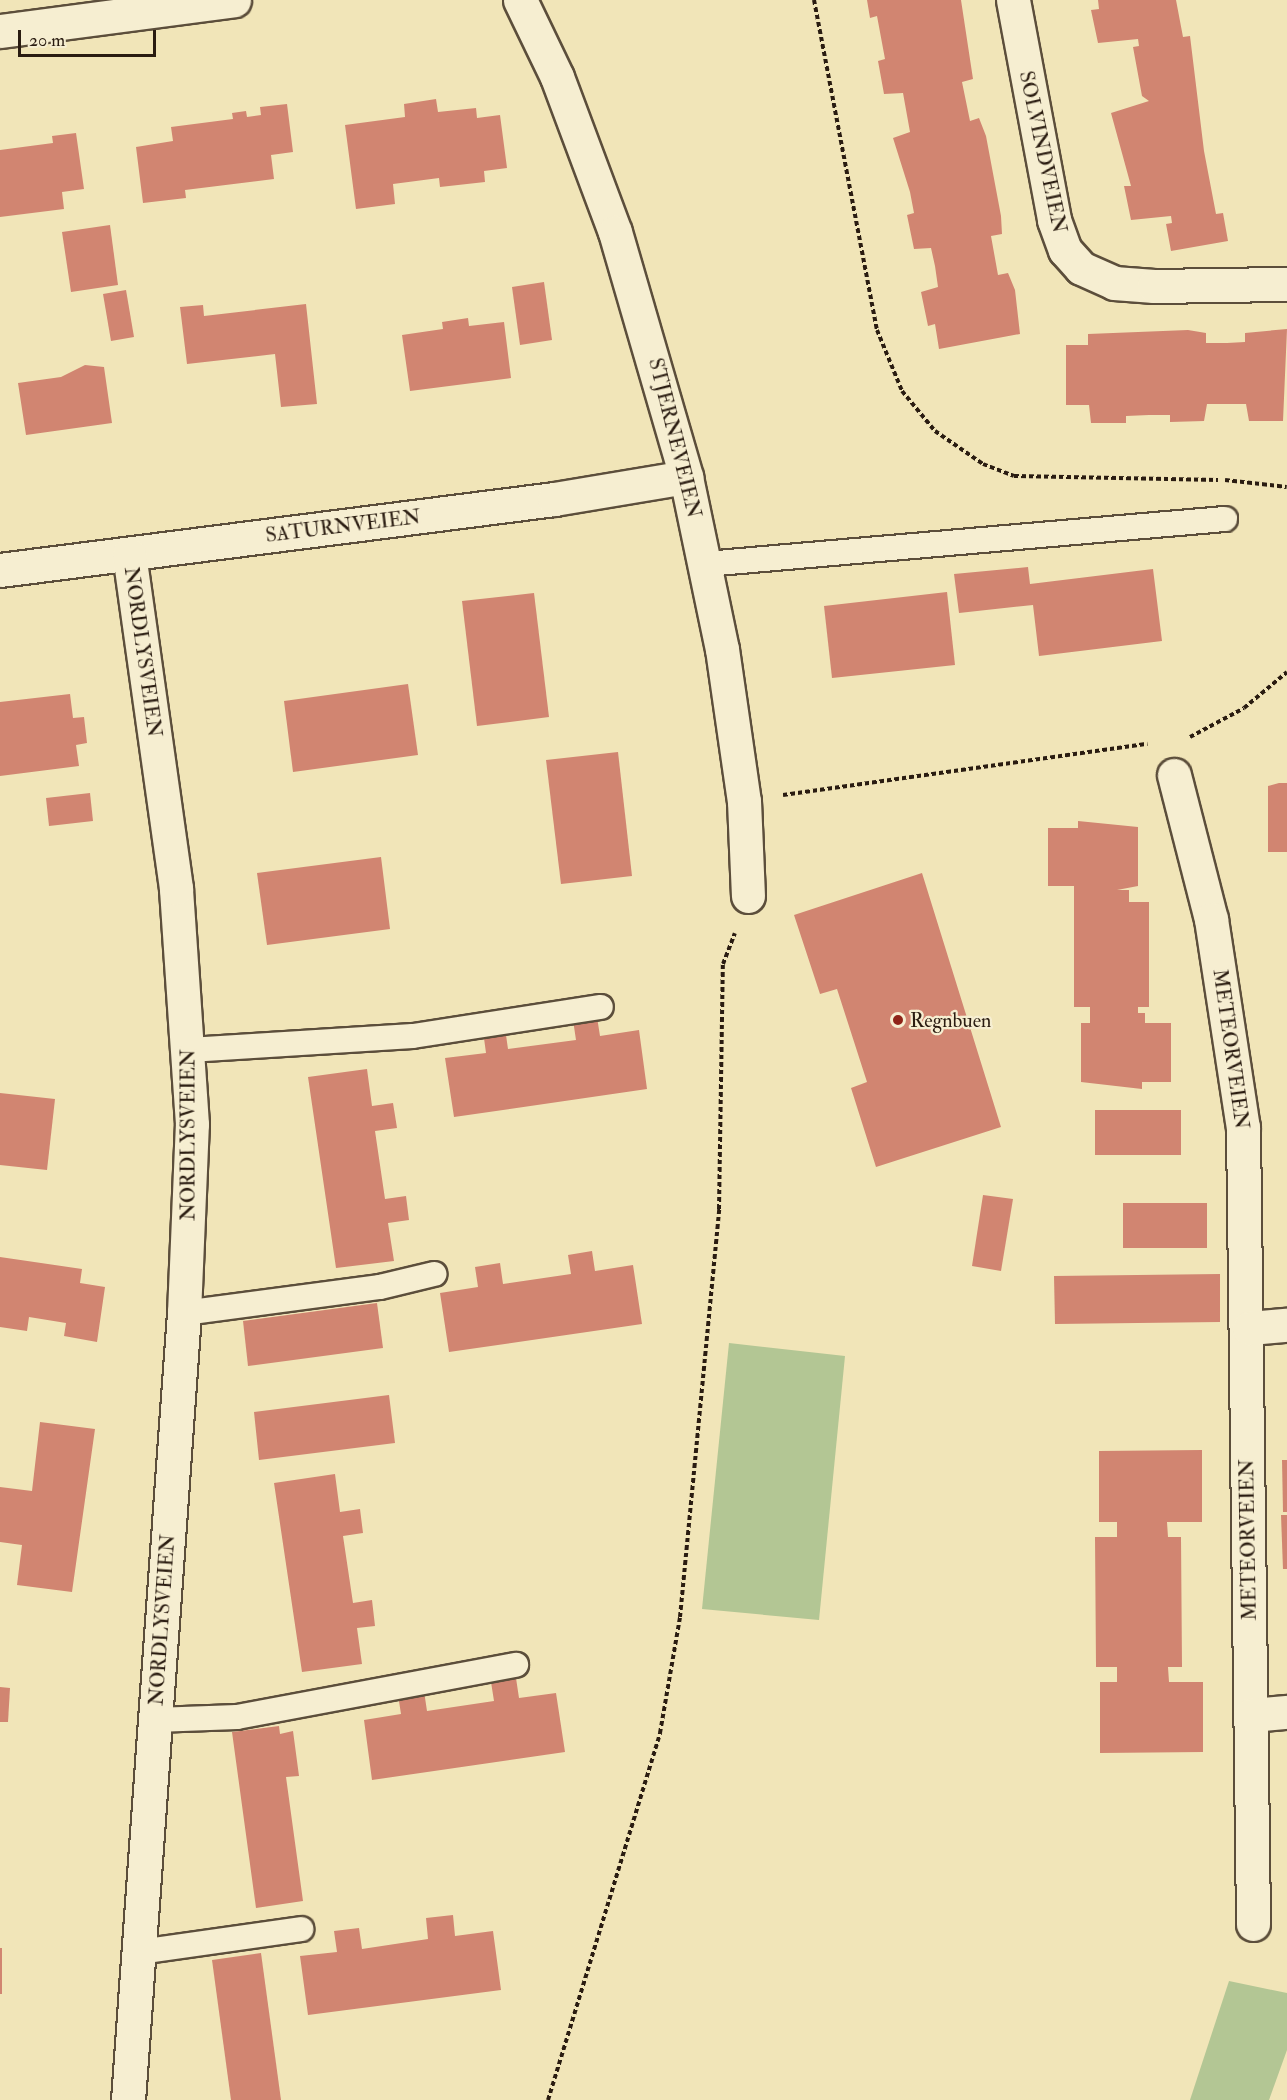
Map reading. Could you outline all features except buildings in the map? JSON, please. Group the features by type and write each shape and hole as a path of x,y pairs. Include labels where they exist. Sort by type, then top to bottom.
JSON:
{"street":[{"path":"0,31 234,0"},
{"name":"STJERNEVEIEN","path":"520,0 557,77 615,232 686,477 706,564 744,801 748,896"},
{"name":"SOLVINDVEIEN","path":"1014,0 1054,220 1065,250 1080,268 1114,283 1154,286 1287,284"},
{"name":"SATURNVEIEN","path":"0,570 686,477"},
{"name":"NORDLYSVEIEN","path":"128,2100 184,1313 192,1124 189,1050 176,888 129,554"},
{"name":"METEORVEIEN","path":"1174,775 1234,1042 1244,1127 1249,1328 1253,1924"},
{"path":"1249,1328 1287,1325"},
{"path":"1251,1715 1287,1712"}],"lane":[{"path":"706,564 1226,519"},
{"path":"189,1050 413,1036 601,1007"},
{"path":"184,1313 380,1287 434,1274"},
{"name":"NORDLYSVEIEN","path":"155,1720 237,1717 516,1665"},
{"path":"140,1952 301,1929"}],"path":[{"path":"814,0 877,330 902,391 935,431 983,464 1014,476 1256,480 1287,487"},
{"path":"1184,738 1244,708 1287,672"},
{"path":"744,801 1153,743"},
{"path":"549,2100 660,1733 680,1617 718,1232 723,964 748,896"}],"green space":[{"path":"729,1343 845,1356 819,1620 702,1609"},
{"path":"1229,1981 1287,1993 1287,2050 1269,2100 1190,2100"}],"place":[{"name":"Regnbuen","path":"898,1020"}]}
